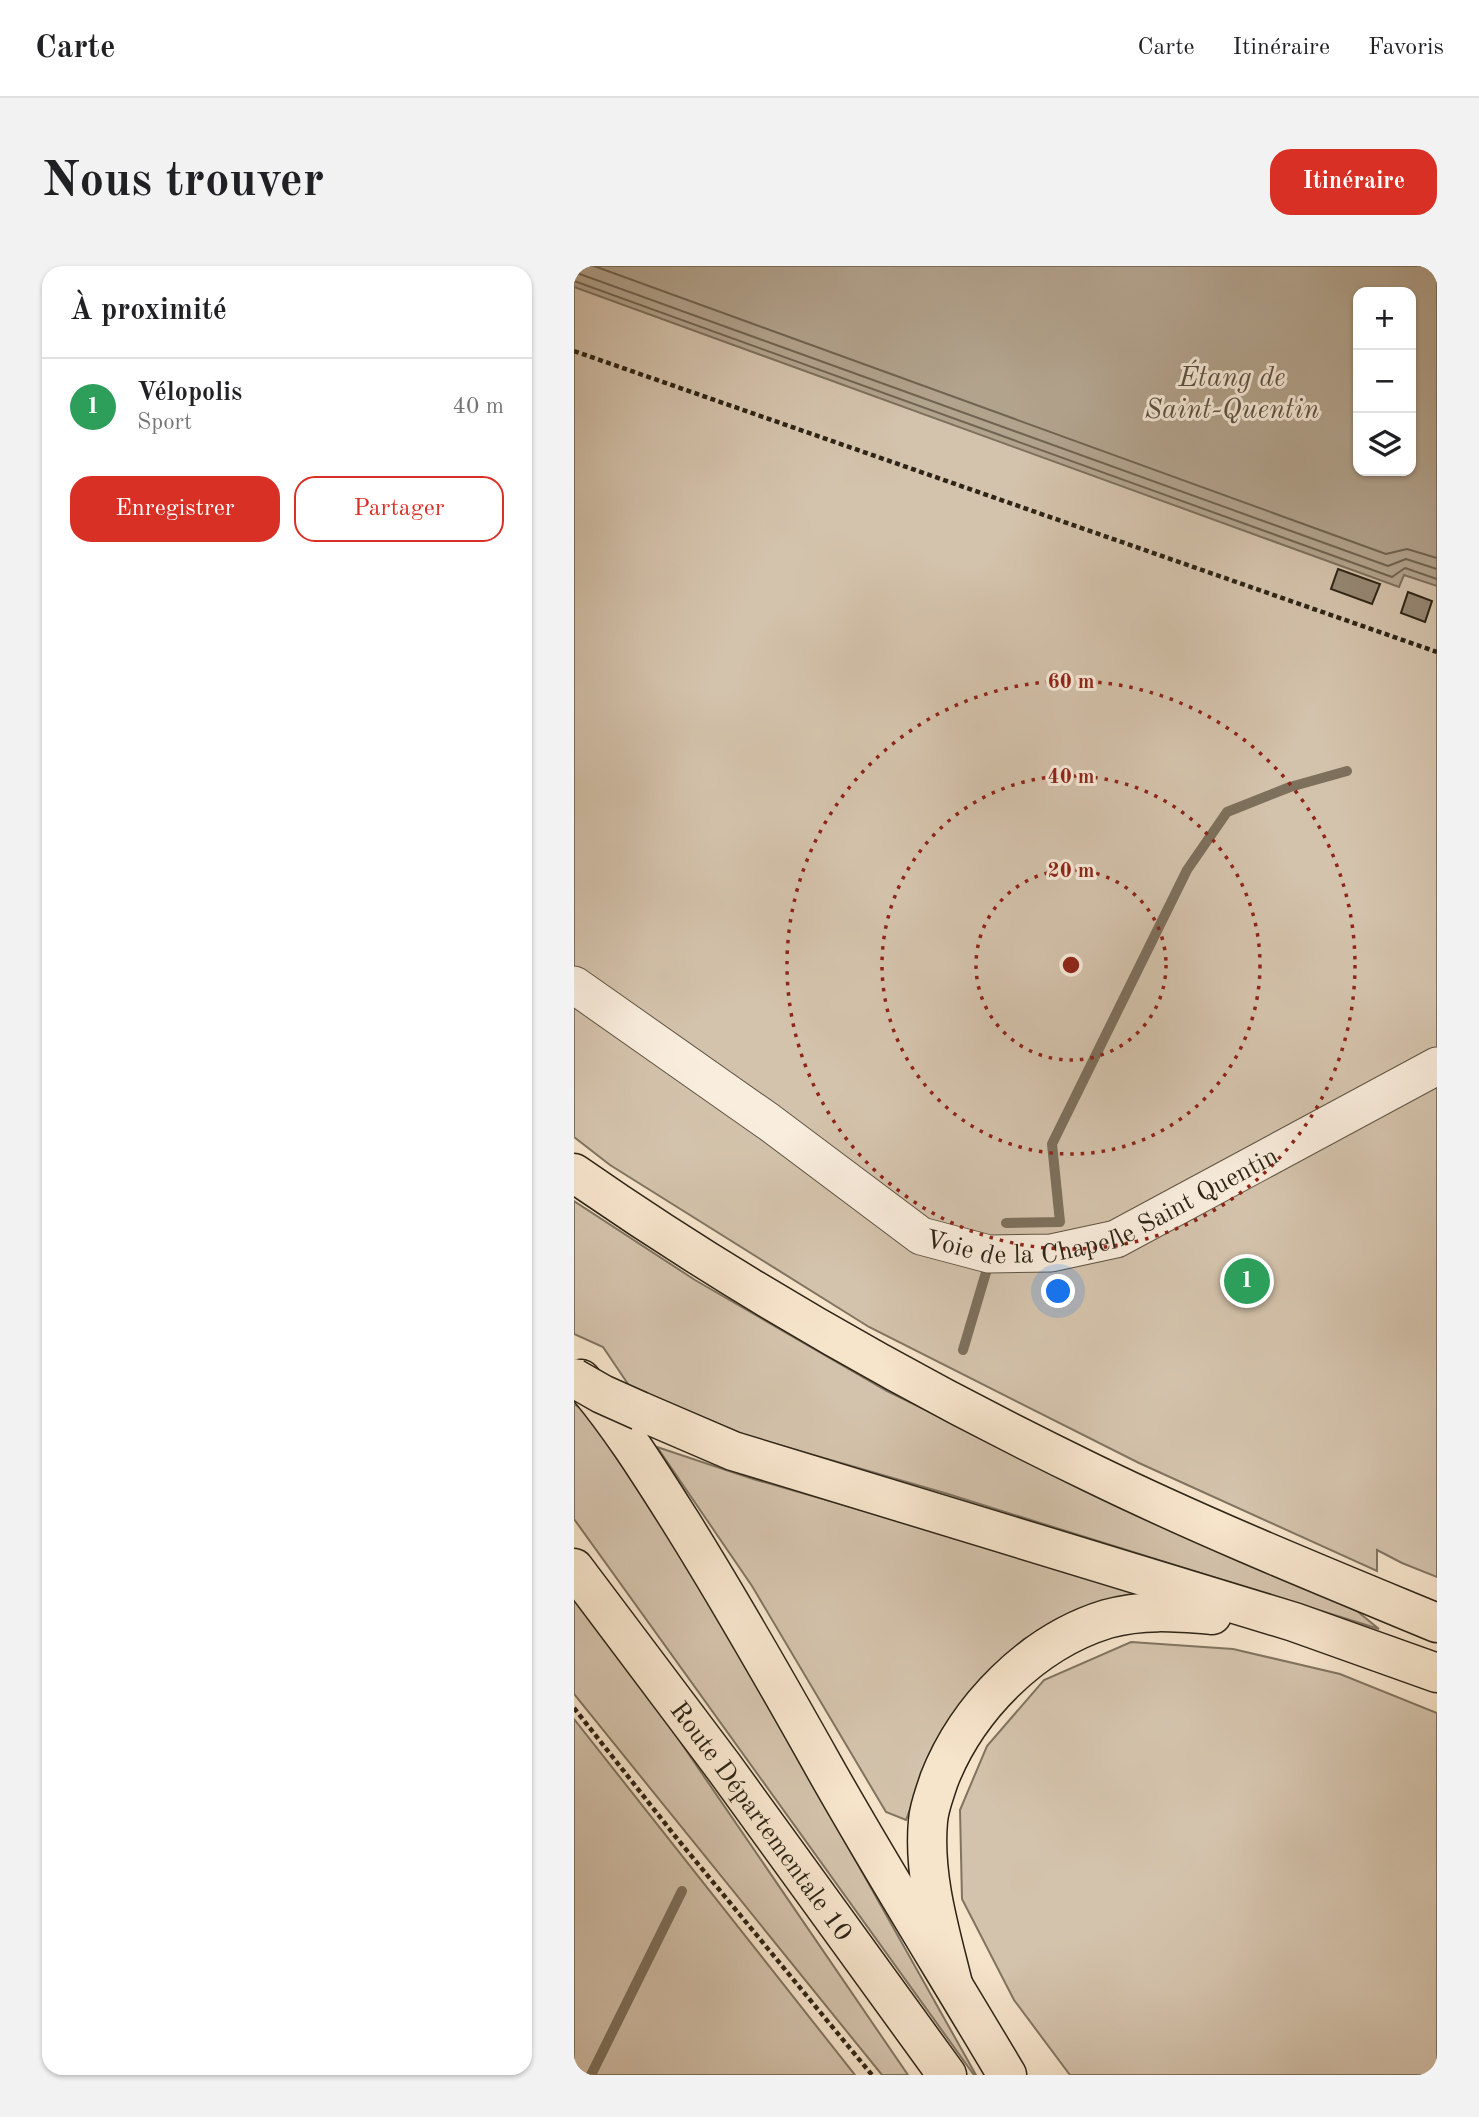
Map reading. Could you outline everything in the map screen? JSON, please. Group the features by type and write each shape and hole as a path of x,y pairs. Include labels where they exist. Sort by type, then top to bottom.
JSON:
{"main road":[{"path":"574,1173 665,1235 776,1304 979,1417 1094,1474 1274,1556 1437,1623"},
{"path":"574,1370 604,1405 635,1449 699,1550 1007,2075"},
{"path":"574,1378 639,1411 733,1451 1294,1622 1437,1673"},
{"name":"Route Départementale 10","path":"574,1568 723,1766 947,2075"},
{"path":"953,1984 932,1893 927,1844 928,1818 948,1757 991,1695 1050,1646 1083,1627 1109,1619 1145,1611 1163,1611 1294,1622"}],"street":[{"name":"Voie de la Chapelle Saint Quentin","path":"574,985 769,1122 921,1236 989,1254 1051,1253 1116,1239 1437,1066"}],"path":[{"path":"574,351 1437,652"},
{"path":"574,1708 675,1836 872,2075"}],"shaded area":[{"path":"574,266 1437,266 1437,1577 1377,1550 1377,1571 1139,1463 869,1327 610,1165 574,1137"},
{"path":"574,1201 695,1280 887,1391 1125,1507 1357,1611 1379,1629 948,1494 745,1435 630,1387 603,1347 574,1334"},
{"path":"574,1404 596,1418 742,1658 976,2075 574,1519"},
{"path":"657,1447 753,1479 1133,1588 1141,1598 1079,1613 1024,1639 972,1689 933,1747 906,1820 886,1812 752,1586"},
{"path":"574,1593 677,1737 908,2075 882,2075 574,1694"},
{"path":"1131,1642 1233,1649 1340,1674 1437,1713 1437,2075 1070,2075 1014,2000 962,1899 960,1810 987,1746 1044,1680"},
{"path":"574,1719 855,2075 574,2075"}],"water":[{"name":"Étang de Saint-Quentin","path":"574,266 1437,266 1437,586 1404,575 1399,587 574,287"}],"building":[{"path":"1338,569 1380,584 1372,604 1331,589"},
{"path":"1408,592 1432,601 1425,622 1401,613"}],"waterway":[{"path":"1006,1223 1060,1222 1052,1144 1187,870 1227,812 1290,787 1347,771"},
{"path":"963,1350 987,1269"},
{"path":"591,2075 682,1891"}],"place":[{"name":"Vélopolis","path":"1247,1281"}]}
